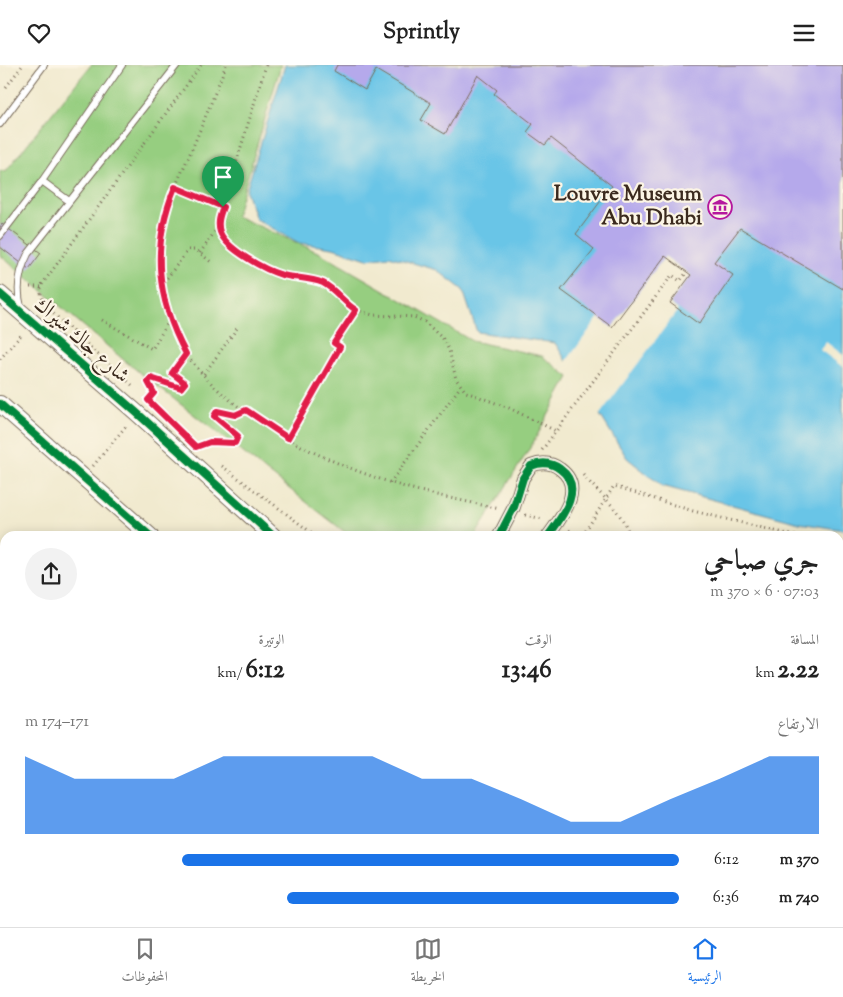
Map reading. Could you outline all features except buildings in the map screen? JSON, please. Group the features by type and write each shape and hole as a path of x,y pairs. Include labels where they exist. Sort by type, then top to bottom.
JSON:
{"street":[{"name":"شارع جاك شيراك","path":"0,294 189,451 268,531"},
{"path":"0,404 144,531"},
{"path":"501,531 523,478 531,466 550,463 561,469 570,481 572,495 551,531"}],"lane":[{"path":"0,124 44,65"},
{"path":"0,235 42,181 122,65"},
{"path":"27,318 18,286 23,264 69,201 177,65"},
{"path":"42,181 69,201"}],"path":[{"path":"134,386 46,307 41,296 41,287 43,281 201,65"},
{"path":"226,65 175,187 164,222 159,249 160,287 169,320 186,354 216,387 246,410 288,438 340,463 390,483 557,523 571,531"},
{"path":"200,253 218,226 266,65"},
{"path":"6,87 22,66"},
{"path":"175,187 223,207"},
{"path":"218,226 225,240 256,263 279,274 326,285 356,310 373,315 414,317 435,329 449,350 456,379 460,387 474,396 509,407 556,431 672,275 680,281 687,272"},
{"path":"160,287 188,250 193,249 211,262"},
{"path":"30,287 41,287"},
{"path":"288,438 340,347 334,343 356,310"},
{"path":"0,359 27,318"},
{"path":"102,320 152,349 169,320"},
{"path":"204,374 238,327"},
{"path":"144,404 154,393 148,382 151,378 181,388 185,383 172,373 186,354"},
{"path":"390,483 460,387"},
{"path":"141,393 155,406"},
{"path":"189,451 210,442 235,443 238,436 214,416 217,411 235,415 246,410"},
{"path":"90,470 126,426"},
{"path":"189,440 189,451"},
{"path":"189,451 204,453"},
{"path":"220,465 309,531"},
{"path":"561,469 579,472 622,515 628,531"},
{"path":"585,531 614,486 693,511 772,531"}],"green space":[{"path":"91,65 281,65 236,216 320,253 472,341 542,356 569,377 533,443 478,531 344,531 125,361 0,255 0,170 5,172"}],"water":[{"path":"285,65 843,65 843,530 799,523 662,486 627,458 555,343 477,332 463,290 437,270 389,256 367,259 333,248 299,243 256,219 246,191"}],"pier":[{"path":"665,256 691,275 670,303 678,310 598,417 565,363 599,317 612,327"},
{"path":"826,342 843,355 843,367 820,350"}],"cycle path":[{"path":"0,294 137,413 267,531"},
{"path":"0,404 144,531"},
{"path":"502,531 514,507 523,478 531,466 542,463 550,464 560,469 571,485 569,503 552,531"}],"place":[{"name":"Louvre Museum Abu Dhabi","path":"720,207"}],"route":[{"path":"175,187 223,207 218,226 220,234 225,240 265,268 284,275 320,282 326,285 348,306 356,310 334,343 340,347 288,438 246,410 235,415 217,411 214,416 238,436 235,443 215,441 196,447 148,400 154,393 148,382 151,378 181,388 185,383 172,373 186,354 165,309 160,287 159,249 164,222 175,187"}]}
